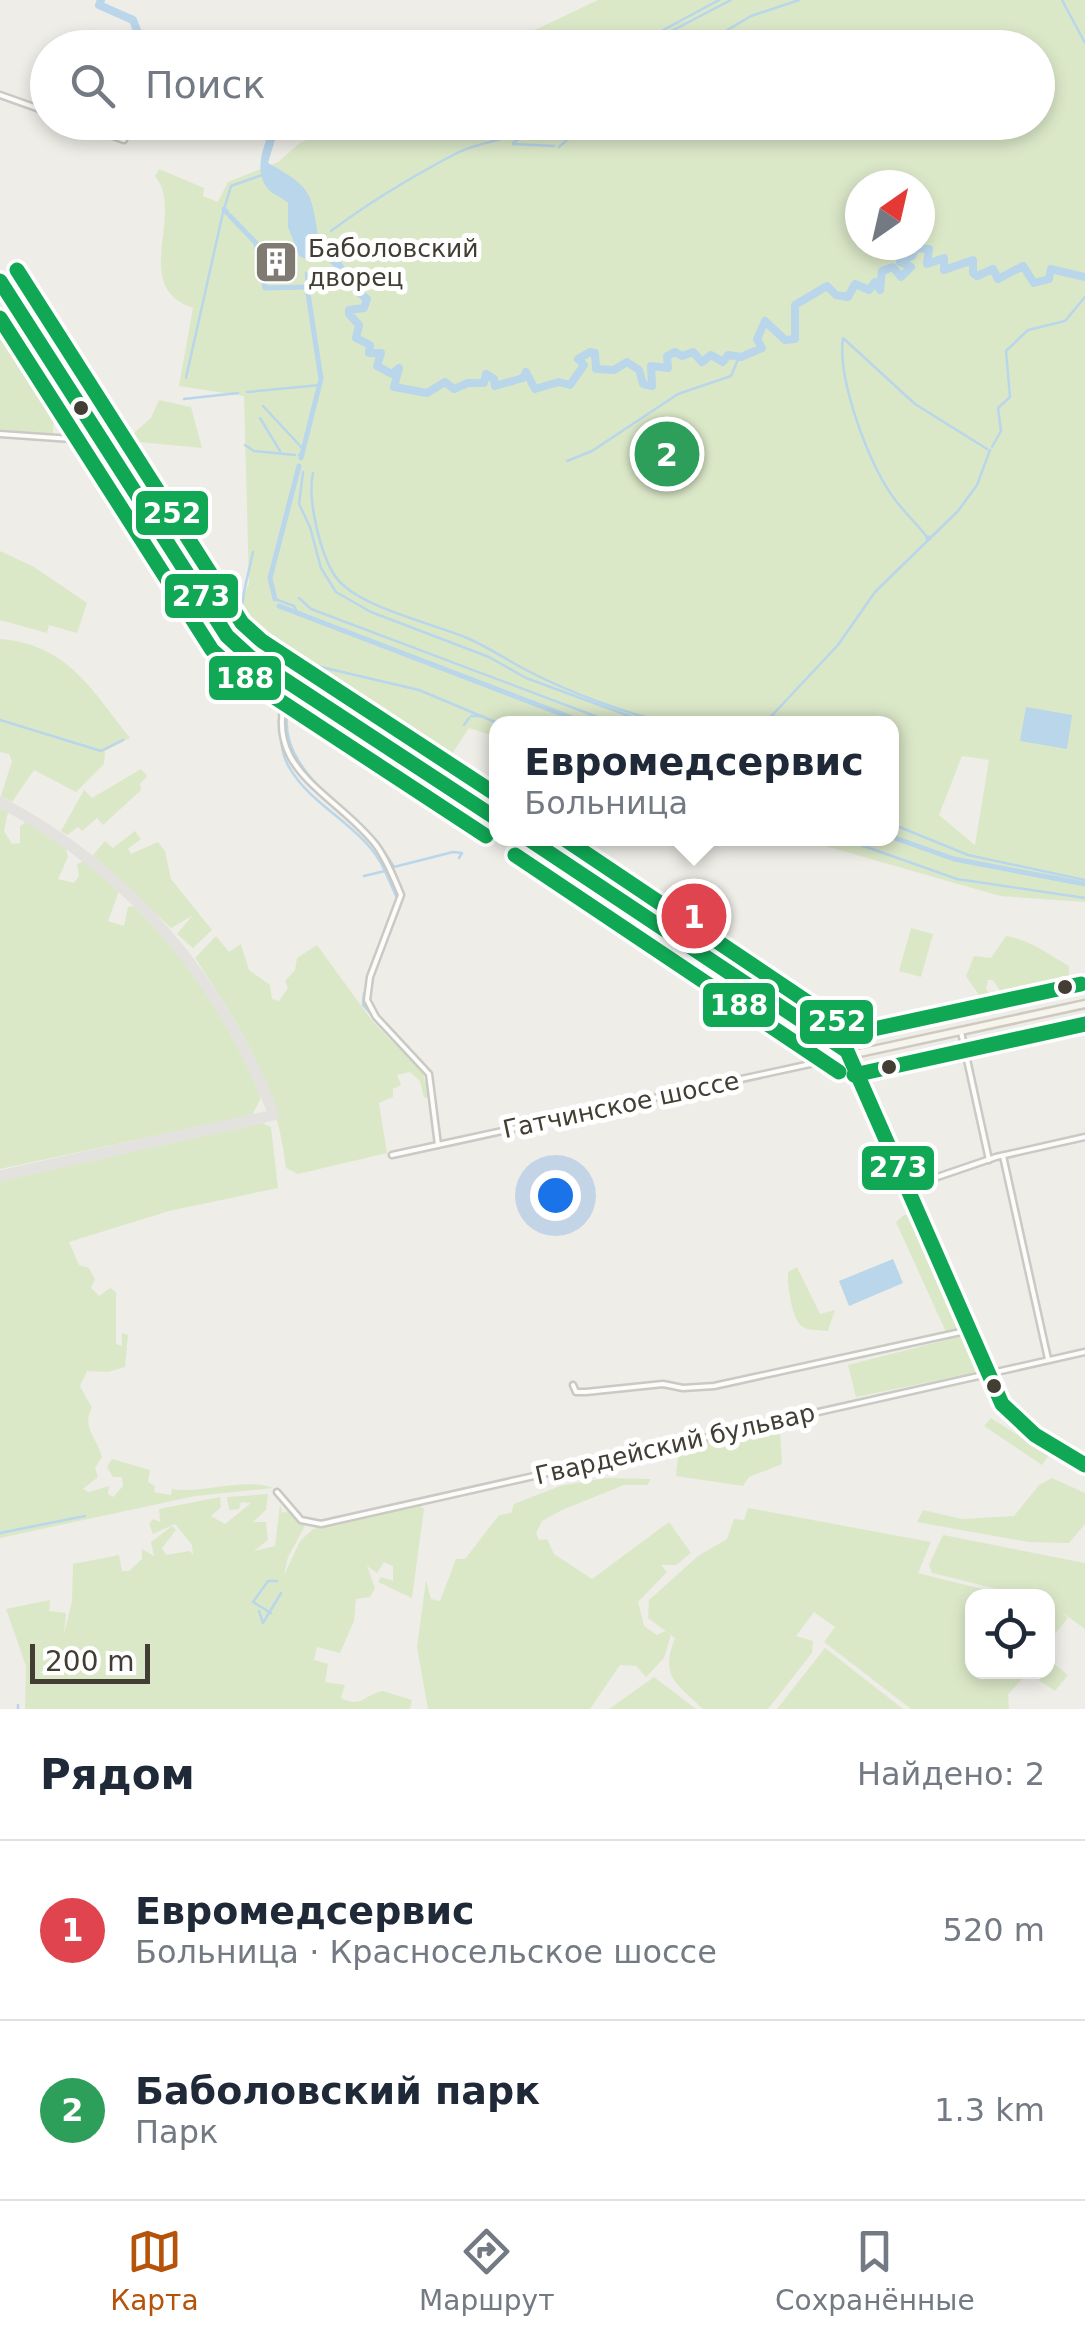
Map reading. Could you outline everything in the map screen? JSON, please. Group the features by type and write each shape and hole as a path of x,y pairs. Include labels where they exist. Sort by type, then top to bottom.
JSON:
{"main road":[{"path":"0,281 227,636 290,684 489,814"},
{"path":"538,846 850,1055 1085,1004"}],"street":[{"path":"0,95 30,106"},
{"path":"0,434 103,442"},
{"path":"290,684 283,728 293,765 375,843 401,895 370,977 367,1000 376,1017 429,1074 438,1144"},
{"path":"961,1032 988,1160"},
{"path":"850,1055 988,1373 1014,1420 1085,1465"},
{"name":"Гатчинское шоссе","path":"392,1154 850,1055"},
{"path":"908,1187 988,1160 1085,1137"},
{"path":"1003,1156 1048,1359"},
{"path":"573,1385 576,1392 663,1384 683,1388 714,1386 970,1330"},
{"name":"Гвардейский бульвар","path":"278,1492 302,1520 321,1524 1085,1352"}],"green space":[{"path":"598,0 1085,0 1085,902 1000,896 825,846 899,846 899,716 489,716 489,735 469,728 441,771 296,679 245,638 231,621 249,584 244,396 179,386 193,308 174,298 164,284 161,267 165,210 163,192 155,176 159,169 204,188 203,196 218,202 228,182 278,162 306,140 1055,140 1055,30 535,30","holes":["962,756 989,760 975,845 939,815"]},
{"path":"0,340 11,340 54,408 53,434 0,429"},
{"path":"159,400 191,407 202,448 107,439 99,426 133,434 151,418"},
{"path":"0,551 34,567 87,603 77,633 49,625 47,633 0,620"},
{"path":"0,639 23,643 61,660 90,687 130,738 105,751 104,764 76,792 34,770 12,802 1,796 12,761 9,754 0,752"},
{"path":"141,769 147,776 140,784 141,790 103,825 97,818 82,831 78,827 67,835 61,831 84,790 92,798"},
{"path":"455,797 489,818 489,827 483,836 454,820"},
{"path":"0,808 8,812 4,831 12,844 20,843 20,826 26,822 66,848 68,857 58,879 74,883 79,876 77,864 84,861 119,891 108,921 124,926 128,907 134,906 174,948 224,1020 250,1072 261,1098 252,1115 0,1169"},
{"path":"135,831 141,839 128,849 131,854 158,842 165,851 171,879 212,930 193,948 177,934 192,916 171,928 93,855 105,841 113,848"},
{"path":"911,928 933,934 921,977 899,971"},
{"path":"216,936 229,952 241,944 249,970 270,985 272,999 279,1001 288,988 285,981 295,970 297,958 317,945 373,1022 423,1073 429,1097 424,1098 420,1081 410,1072 397,1075 401,1085 393,1089 393,1097 379,1103 387,1153 298,1174 286,1168 265,1083 228,1009 195,958"},
{"path":"1006,936 1031,944 1069,966 1069,984 1019,1000 1004,997 993,980 988,980 986,988 996,1010 970,1018 967,1014 979,995 966,976 974,956 991,958"},
{"path":"262,1123 271,1127 278,1188 169,1211 69,1242 79,1265 89,1268 95,1279 91,1288 99,1296 110,1288 116,1292 116,1344 122,1346 122,1333 128,1335 125,1367 108,1372 87,1371 80,1386 92,1408 89,1426 102,1457 95,1468 98,1477 83,1489 89,1492 109,1486 108,1494 113,1497 123,1486 122,1477 113,1477 107,1467 112,1459 150,1470 148,1482 155,1486 154,1492 171,1495 172,1489 249,1484 273,1488 195,1496 0,1538 0,1181"},
{"path":"884,1142 901,1183 884,1185 869,1148"},
{"path":"904,1215 914,1215 965,1328 946,1332 896,1222"},
{"path":"797,1267 820,1314 835,1310 828,1331 806,1328 796,1318 788,1272"},
{"path":"966,1335 980,1366 973,1373 856,1397 848,1365"},
{"path":"991,1418 1049,1455 1042,1465 984,1426"},
{"path":"780,1430 782,1464 749,1477 743,1486 676,1476 679,1446"},
{"path":"606,1478 651,1479 647,1485 624,1485 562,1510 542,1521 536,1533 539,1540 547,1539 554,1554 592,1579 669,1522 691,1553 676,1565 661,1565 667,1572 638,1602 644,1626 657,1635 665,1631 671,1635 664,1658 646,1677 636,1666 620,1665 590,1709 428,1709 417,1647 426,1580 431,1599 440,1601 456,1559 465,1559 499,1515 511,1513 514,1504 560,1486"},
{"path":"1052,1478 1085,1493 1085,1524 1069,1543 1028,1542 917,1522 923,1510 962,1519 1014,1516 1039,1485"},
{"path":"268,1494 266,1510 253,1522 266,1522 268,1540 254,1551 275,1546 280,1505 282,1513 288,1511 305,1526 288,1557 284,1575 300,1541 313,1529 420,1506 424,1509 412,1598 378,1582 381,1577 393,1581 393,1566 384,1562 377,1573 367,1566 375,1588 370,1597 356,1599 354,1621 340,1653 317,1647 314,1660 328,1664 325,1682 345,1685 341,1698 354,1702 383,1691 412,1700 410,1709 25,1709 26,1666 6,1609 50,1600 49,1611 66,1613 64,1634 72,1601 73,1564 119,1555 122,1571 129,1571 142,1559 142,1549 154,1556 151,1542 172,1526 176,1530 162,1548 166,1555 190,1551 193,1555 192,1545 175,1524 153,1534 149,1524 153,1519 160,1522 159,1509 220,1497 221,1507 211,1516 225,1524 251,1503 241,1502 239,1509 229,1510 227,1497"},
{"path":"748,1508 931,1542 918,1573 982,1589 965,1589 965,1679 1022,1679 1008,1694 1009,1709 911,1709 824,1642 835,1627 814,1612 796,1636 813,1641 812,1653 768,1709 703,1709 673,1678 669,1662 675,1638 648,1618 649,1600 698,1556 727,1539 734,1519 744,1520"},
{"path":"943,1535 1085,1563 1085,1629 1060,1611 1068,1618 1055,1634 1055,1589 997,1589 932,1573 929,1565"},
{"path":"825,1648 903,1709 777,1709"},
{"path":"1055,1665 1068,1675 1055,1691 1037,1679 1055,1679"},
{"path":"654,1677 696,1709 609,1709"}],"water":[{"path":"267,140 275,140 268,163 295,180 309,195 320,245 306,259 299,256 288,227 288,203 263,182 262,156"},
{"path":"1026,707 1072,715 1067,749 1020,741"},
{"path":"893,1259 903,1283 849,1306 839,1281"}],"waterway":[{"path":"101,0 99,5 133,20 137,30"},
{"path":"663,30 719,0"},
{"path":"674,30 731,0"},
{"path":"727,30 751,16 799,0"},
{"path":"1062,0 1085,43"},
{"path":"331,231 392,189 457,153 494,140"},
{"path":"513,143 517,140"},
{"path":"559,147 567,140"},
{"path":"513,144 554,146"},
{"path":"225,206 231,186 262,175"},
{"path":"186,378 224,208"},
{"path":"224,209 227,213"},
{"path":"230,216 256,243 265,288 307,287 321,379 301,458"},
{"path":"322,252 367,299 364,308 349,310 359,325 356,338 370,345 369,353 381,353 377,366 392,374 399,368 394,387 427,393 445,382 454,389 468,383 484,383 486,374 494,379 495,386 523,378 526,372 535,389 559,382 570,385 584,365 578,359 590,352 595,353 596,369 614,370 627,362 639,370 643,384 652,386 651,366 668,368 667,356 675,352 682,356 693,352 702,362 711,355 723,362 728,355 741,357 762,348 757,339 765,321 785,340 795,339 795,305 827,286 836,295 848,297 855,284 869,290 875,282 880,290 882,271 893,267 901,277 911,267 900,262 912,256 916,248 929,249 927,264 944,258 944,270 973,260 973,273 977,276 993,269 998,279 1023,266 1034,283 1049,279 1051,269 1085,277"},
{"path":"306,273 307,287"},
{"path":"992,447 1001,431 998,408 1010,397 1006,351 1028,330 1065,321 1085,297"},
{"path":"0,322 60,412"},
{"path":"927,537 886,486 866,446 845,376 843,338 915,404 987,449"},
{"path":"567,461 592,451 678,394 731,376 739,357"},
{"path":"247,392 320,385"},
{"path":"184,399 238,393"},
{"path":"263,406 304,450"},
{"path":"260,418 280,451"},
{"path":"245,445 254,451 295,455"},
{"path":"771,716 838,645 875,592 958,511 977,485 990,450"},
{"path":"275,599 270,578 299,466"},
{"path":"303,472 299,504 321,568 336,592 371,612 489,657 526,678 629,716"},
{"path":"313,473 313,511 320,540 335,576 345,587 377,605 475,642 580,695 641,716"},
{"path":"253,552 242,610 248,634 270,655 419,690 489,719"},
{"path":"299,598 311,609 595,716"},
{"path":"275,599 294,606 298,615"},
{"path":"279,606 567,716"},
{"path":"271,677 279,695 282,744 289,767 311,794 365,842 385,871"},
{"path":"446,801 447,793 405,767 374,761 368,739 362,735 301,697 290,700 287,726 292,749 305,770 380,847 394,867 453,852 462,853 459,858"},
{"path":"471,716 483,716"},
{"path":"464,725 469,718"},
{"path":"0,720 101,751 123,740"},
{"path":"455,800 489,821"},
{"path":"899,827 968,855 1085,880"},
{"path":"899,839 954,859 1085,884"},
{"path":"864,846 957,879 1085,898"},
{"path":"364,876 385,871 397,898"},
{"path":"364,993 363,1005 394,1039"},
{"path":"0,1533 85,1516"},
{"path":"271,1613 253,1602 268,1581 277,1581"},
{"path":"259,1611 263,1623 281,1593"}],"taxiway":[{"path":"0,802 90,860 166,933 227,1018 274,1115 0,1176"}],"transit line":[{"name":"252","path":"17,270 242,623 262,641 489,790"},
{"name":"273","path":"0,281 227,636 250,657 489,814"},
{"name":"188","path":"0,318 212,650 239,674 486,836"},
{"name":"273","path":"539,846 847,1051 1002,1404 1035,1435 1085,1465"},
{"name":"252","path":"575,846 861,1038"},
{"name":"188","path":"515,855 839,1072"},
{"name":"252","path":"846,1035 1081,984"},
{"name":"188","path":"854,1075 1085,1024"}],"place":[{"name":"Баболовский дворец","path":"276,262"},
{"name":"Баболовский парк","path":"667,454"},
{"name":"Евромедсервис","path":"694,916"}]}
